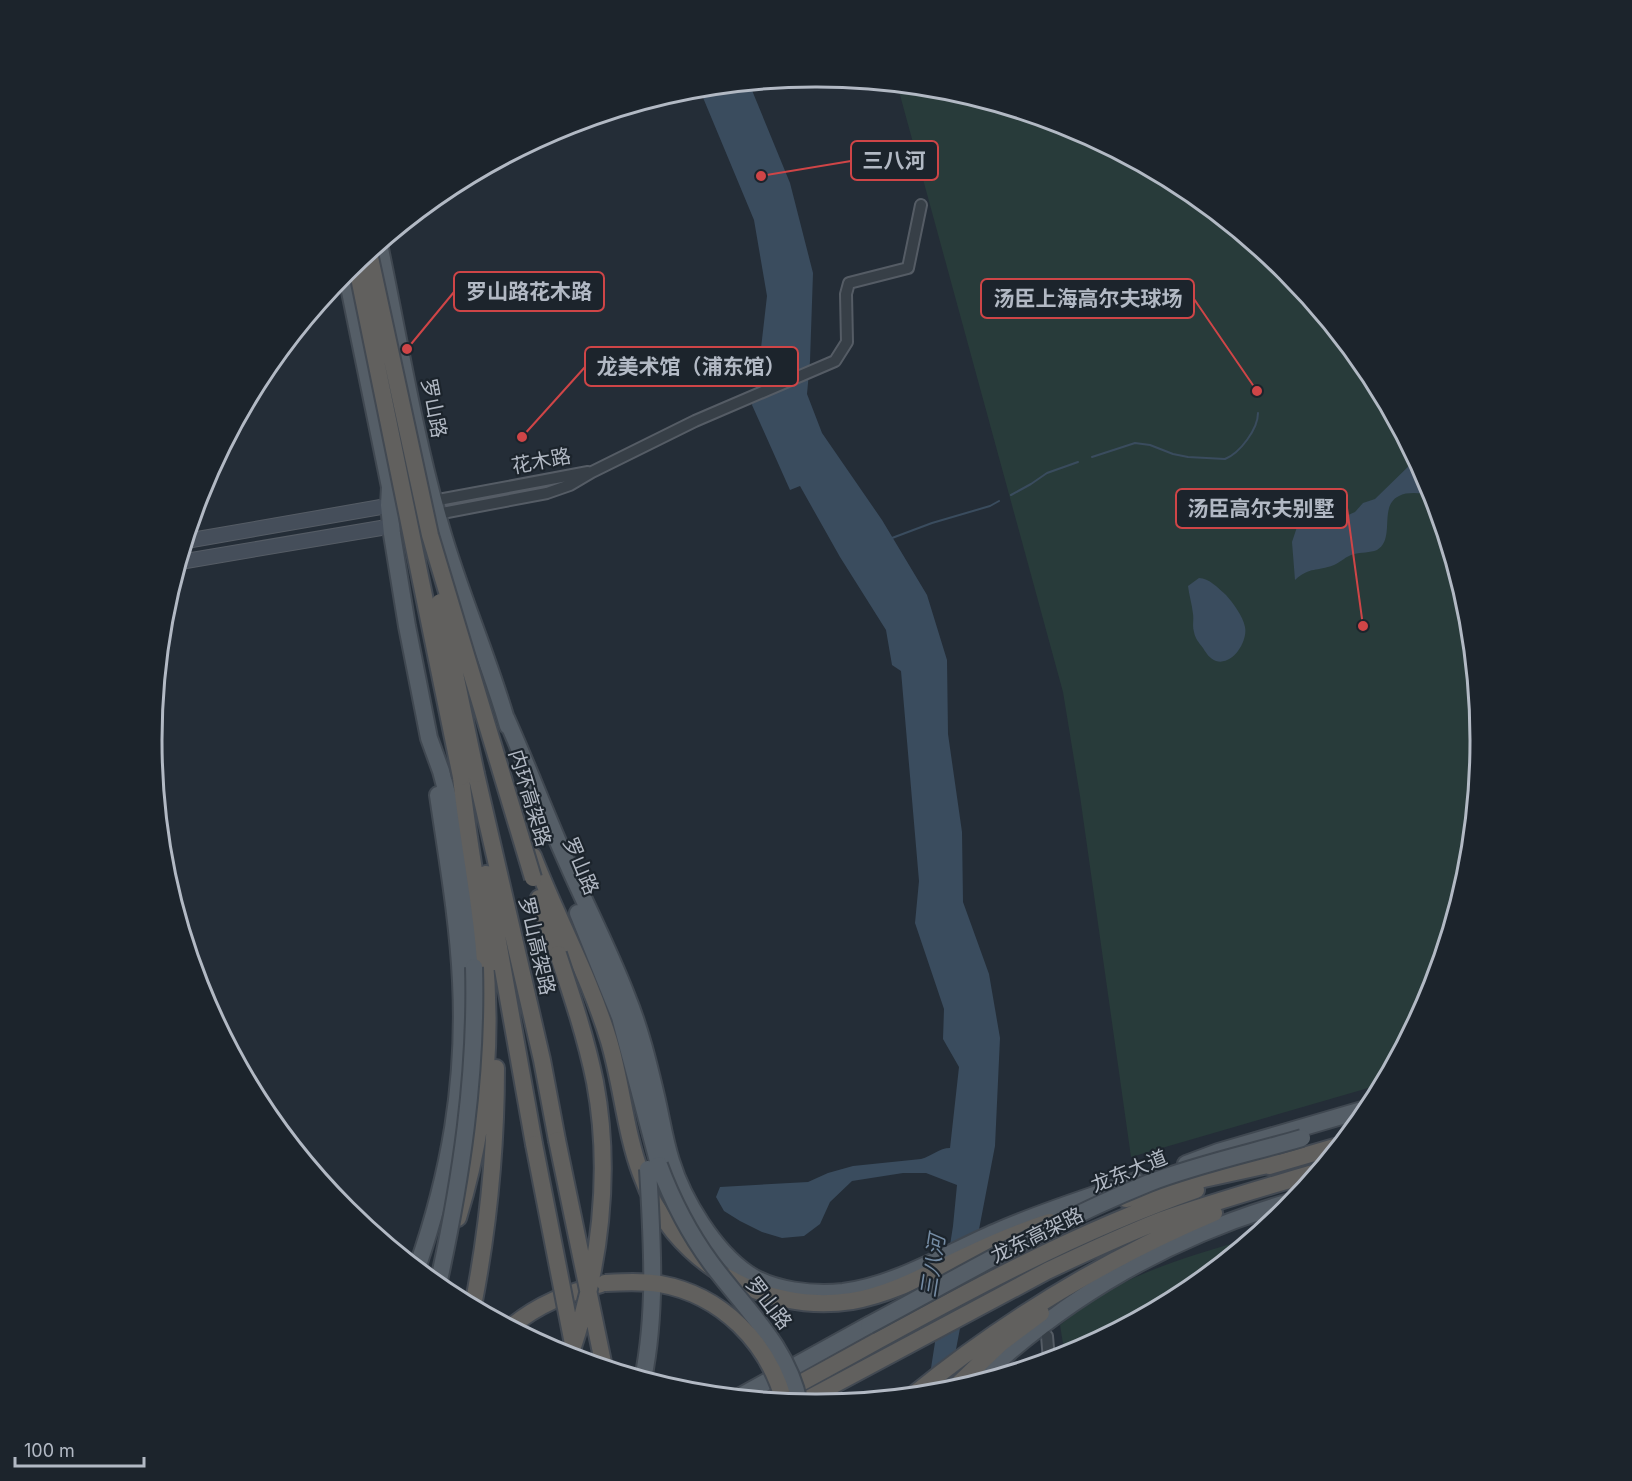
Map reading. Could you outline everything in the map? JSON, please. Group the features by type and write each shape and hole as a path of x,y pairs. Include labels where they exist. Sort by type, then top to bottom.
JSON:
{"highway":[{"name":"内环高架路","path":"371,262 430,535 532,878 582,1029 595,1084 602,1161 599,1233 586,1304 573,1347"},
{"path":"358,274 469,776 466,824 485,950 488,1045 485,1090 474,1154 459,1214 440,1275"},
{"name":"罗山高架路","path":"430,535 475,823 574,1347"},
{"path":"500,770 544,884 598,1011 616,1068 635,1156 647,1190 665,1222 686,1247 699,1259 737,1283 792,1300 837,1302 865,1298 893,1284 1016,1234 1065,1217 1140,1195 1277,1163"},
{"name":"罗山高架路","path":"469,776 542,1060 602,1358"},
{"path":"475,1297 490,1179 496,1081 495,927"},
{"name":"龙东高架路","path":"782,1393 1003,1274 1116,1221 1193,1191 1324,1150"},
{"name":"龙东高架路","path":"816,1394 1087,1252 1199,1207 1302,1176"},
{"path":"934,1382 999,1344 1114,1259 1214,1213 1297,1182"},
{"path":"517,1321 548,1302 573,1291 605,1283 635,1282 662,1285 689,1292 714,1304 732,1317 762,1350 772,1367 781,1393"},
{"path":"966,1376 999,1344"}],"main road":[{"name":"罗山路","path":"381,253 435,507 450,560 540,822 612,993 627,1040 659,1165 676,1205 710,1262 776,1346 791,1376 796,1394"},
{"path":"348,284 390,488 389,505 397,524 407,626 429,738 456,917 462,982 462,1036 450,1153 436,1209 420,1260"},
{"name":"花木路","path":"194,540 389,505 435,507"},
{"name":"花木路","path":"188,561 397,524 435,507"},
{"path":"397,524 450,560"},
{"path":"506,718 565,859 621,982 647,1055 672,1164 690,1204 703,1225 718,1245 746,1273 774,1285 805,1292 843,1292 893,1284 997,1231 1218,1152 1353,1113"},
{"path":"429,738 441,771 454,820 465,886 474,967 475,1018 471,1090 456,1191 439,1274"},
{"path":"635,1072 648,1170 651,1229 651,1312 644,1371"},
{"name":"龙东大道","path":"751,1390 1031,1239 1124,1194 1193,1168 1343,1126"},
{"path":"982,1373 999,1344 1044,1323 1149,1256 1219,1225 1273,1207"}],"street":[{"name":"花木路","path":"435,507 547,493 570,485 592,472 740,401 835,361 847,342 846,294 849,283 908,268 921,206"},
{"path":"1047,1336 1048,1351"}],"green space":[{"path":"899,93 985,109 1026,122 1105,154 1179,197 1247,249 1307,310 1359,377 1402,451 1435,530 1457,613 1468,698 1470,740 1468,783 1457,868 1435,951 1402,1030 1369,1088 1131,1157 1063,692"},
{"path":"1233,1243 1179,1284 1143,1306 1105,1327 1063,1345 1060,1325 1081,1309 1133,1278"}],"water":[{"path":"752,90 790,183 813,273 807,394 822,433 882,520 927,595 947,660 948,734 962,832 963,902 989,974 1000,1038 995,1146 950,1379 929,1383 953,1226 957,1185 926,1173 903,1173 852,1181 830,1202 820,1224 804,1236 782,1238 762,1232 740,1221 724,1211 716,1197 720,1187 808,1182 853,1166 921,1159 942,1149 950,1148 959,1067 943,1039 944,1009 915,923 919,881 901,671 892,665 886,630 840,557 800,486 790,490 752,405 757,383 767,296 754,220 703,98"},
{"path":"1409,466 1421,493 1399,496 1393,501 1389,507 1386,538 1383,545 1377,550 1354,554 1334,565 1310,571 1295,580 1292,542 1297,527 1312,518 1346,516 1355,512 1363,503 1375,499"},
{"path":"1199,578 1210,582 1226,595 1244,623 1245,633 1242,645 1233,656 1222,662 1212,659 1195,636 1188,586"}],"waterway":[{"path":"1092,457 1135,443 1150,445 1188,457 1225,459 1236,452 1247,440 1255,426 1258,413"},
{"path":"1011,495 1047,473 1078,462"},
{"path":"892,538 999,501"}],"place":[{"name":"三八河","path":"761,176"},
{"name":"罗山路花木路","path":"407,349"},
{"name":"汤臣上海高尔夫球场","path":"1257,391"},
{"name":"龙美术馆（浦东馆）","path":"522,437"},
{"name":"汤臣高尔夫别墅","path":"1363,626"}]}
